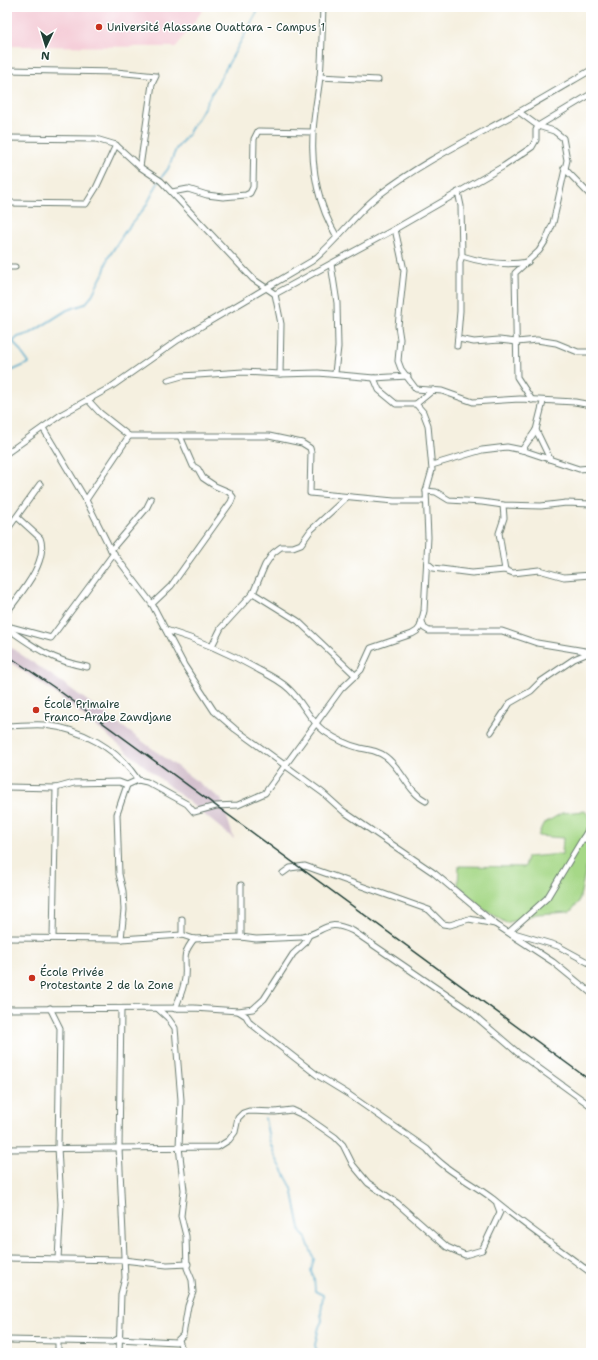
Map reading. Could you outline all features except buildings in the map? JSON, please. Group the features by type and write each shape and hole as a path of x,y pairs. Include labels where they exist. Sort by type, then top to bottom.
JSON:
{"street":[{"path":"323,7 320,77 313,132 316,184 323,208 336,237"},
{"path":"7,70 116,72 156,76 152,84 140,167"},
{"path":"7,453 62,414 111,387 178,340 252,295 266,290 312,261 324,252 336,237 374,198 443,152 518,112 591,70"},
{"path":"320,77 378,80"},
{"path":"275,294 395,229 504,166 532,147 536,140 536,130 538,126 591,94"},
{"path":"518,112 538,126 554,131 563,138 567,160 553,223 546,240 529,262 515,273 517,376 532,400"},
{"path":"172,192 188,190 206,195 223,197 246,195 250,193 253,187 254,139 258,131 313,132"},
{"path":"7,138 96,139 116,144 140,167 172,192 254,279 266,290 275,294"},
{"path":"7,202 86,204 96,188 116,144"},
{"path":"564,168 591,196"},
{"path":"457,346 460,311 460,262 462,256 461,206 458,192"},
{"path":"395,229 404,270 398,326 400,339 398,361 401,369 408,376 416,389 442,391 473,402 520,399 591,405"},
{"path":"462,256 475,260 510,265 529,262"},
{"path":"331,264 337,303 338,347 335,373"},
{"path":"7,267 15,267"},
{"path":"275,294 281,324 280,374"},
{"path":"458,339 474,342 499,340 517,342 537,340 556,343 578,352 591,352"},
{"path":"168,380 182,376 219,373 335,373 374,378 408,376"},
{"path":"374,378 379,390 393,402 400,404 416,404 433,390"},
{"path":"88,400 100,413 129,436 269,436 302,443 310,448 311,452 310,493 347,497 426,501"},
{"path":"522,450 536,430 543,402"},
{"path":"416,404 423,412 428,425 432,464 426,491 427,563 422,620 417,632"},
{"path":"43,428 86,500 113,551 152,604 184,665 214,711 235,729 286,764 343,811 434,873 495,924 553,962 591,993"},
{"path":"536,430 550,459"},
{"path":"86,500 129,436"},
{"path":"152,604 170,586 231,502 233,497 229,492 215,486 203,478 198,469 193,466 180,436"},
{"path":"432,464 496,447 522,450 538,457 550,459 578,469 591,468"},
{"path":"7,530 40,484"},
{"path":"426,491 436,492 449,500 503,505 541,506 566,503 591,504"},
{"path":"212,646 221,628 253,593 265,565 277,549 281,547 293,547 301,544 312,530 347,497"},
{"path":"7,627 51,638 113,551 146,509 151,499"},
{"path":"503,505 504,518 499,532 505,570"},
{"path":"7,612 31,578 41,559 40,538 17,517"},
{"path":"427,563 433,568 472,572 505,570 514,573 538,570 564,577 591,574"},
{"path":"253,593 298,621 356,676"},
{"path":"422,620 424,628 429,631"},
{"path":"7,627 41,652 68,664 87,667"},
{"path":"166,630 212,646 238,658 289,689 315,724 325,732 342,741 360,748 372,750 385,756 397,766 418,797 426,801"},
{"path":"7,787 56,788 74,783 119,782 127,785 138,780 147,782 187,804 194,812 216,806 238,805 257,797 270,787 344,685 356,676 371,648 417,632 502,631 537,643 591,652"},
{"path":"491,732 510,703 531,691 540,682 574,659 591,652"},
{"path":"7,726 43,725 76,732 103,745 127,764 138,780"},
{"path":"121,939 124,910 123,891 119,874 117,814 127,785"},
{"path":"53,938 56,788"},
{"path":"509,932 547,898 591,825"},
{"path":"583,838 591,842"},
{"path":"283,873 290,868 305,866 429,910 443,924 450,925 469,919 495,924"},
{"path":"241,885 241,937"},
{"path":"182,919 182,935"},
{"path":"7,938 121,939 182,935 194,938 241,937 256,939 309,935 328,925 341,926 353,931 467,1009 518,1053 591,1106"},
{"path":"509,932 558,946 591,964"},
{"path":"7,1009 50,1008 121,1010 194,1008 238,1011 253,1009 264,999 293,954 304,944 309,935"},
{"path":"175,1009 185,979 183,960 186,950 194,938"},
{"path":"50,1008 60,1028 58,1147 61,1204 58,1259"},
{"path":"7,1340 112,1342 118,1339 166,1343 176,1342 184,1335 188,1306 193,1292 188,1264 186,1236 181,1216 184,1190 179,1147 181,1100 175,1028 168,1018 158,1009"},
{"path":"118,1353 121,1294 125,1278 119,1148 121,1010"},
{"path":"238,1011 246,1016 250,1023 317,1075 348,1094 427,1149 436,1161 497,1204 514,1214 591,1273"},
{"path":"7,1149 58,1147 218,1147 229,1140 235,1132 238,1118 243,1113 249,1111 275,1112 292,1110 305,1116 334,1137 343,1145 353,1165 368,1183 397,1203 447,1247 465,1255 482,1250 500,1212 497,1204"},
{"path":"7,1258 123,1260 167,1265 188,1264"},
{"path":"179,1340 183,1353"},
{"path":"58,1341 58,1353"}],"shaded area":[{"name":"Université Alassane Ouattara - Campus 1","path":"7,7 205,7 176,47 7,46"},
{"path":"7,645 63,683 221,799 234,839 56,694 7,660"}],"green space":[{"path":"585,811 591,819 591,861 586,868 579,902 570,912 537,914 506,923 485,910 458,885 459,866 525,867 527,857 562,854 563,838 538,836 543,824 562,813"}],"waterway":[{"path":"7,347 18,337 31,333 67,310 85,304 91,297 104,272 108,258 124,233 146,206 160,179 168,169 176,149 188,134 202,111 260,7"},
{"path":"7,373 29,363 13,341"},
{"path":"265,1118 269,1139 275,1156 292,1188 301,1233 306,1238 314,1259 311,1271 314,1277 315,1291 323,1295 321,1313 322,1321 315,1345 317,1353"}],"railway":[{"path":"7,655 58,690 591,1081"}],"place":[{"name":"Université Alassane Ouattara - Campus 1","path":"99,27"},
{"name":"École Primaire Franco-Arabe Zawdjane","path":"36,710"},
{"name":"École Privée Protestante 2 de la Zone","path":"32,978"}]}
